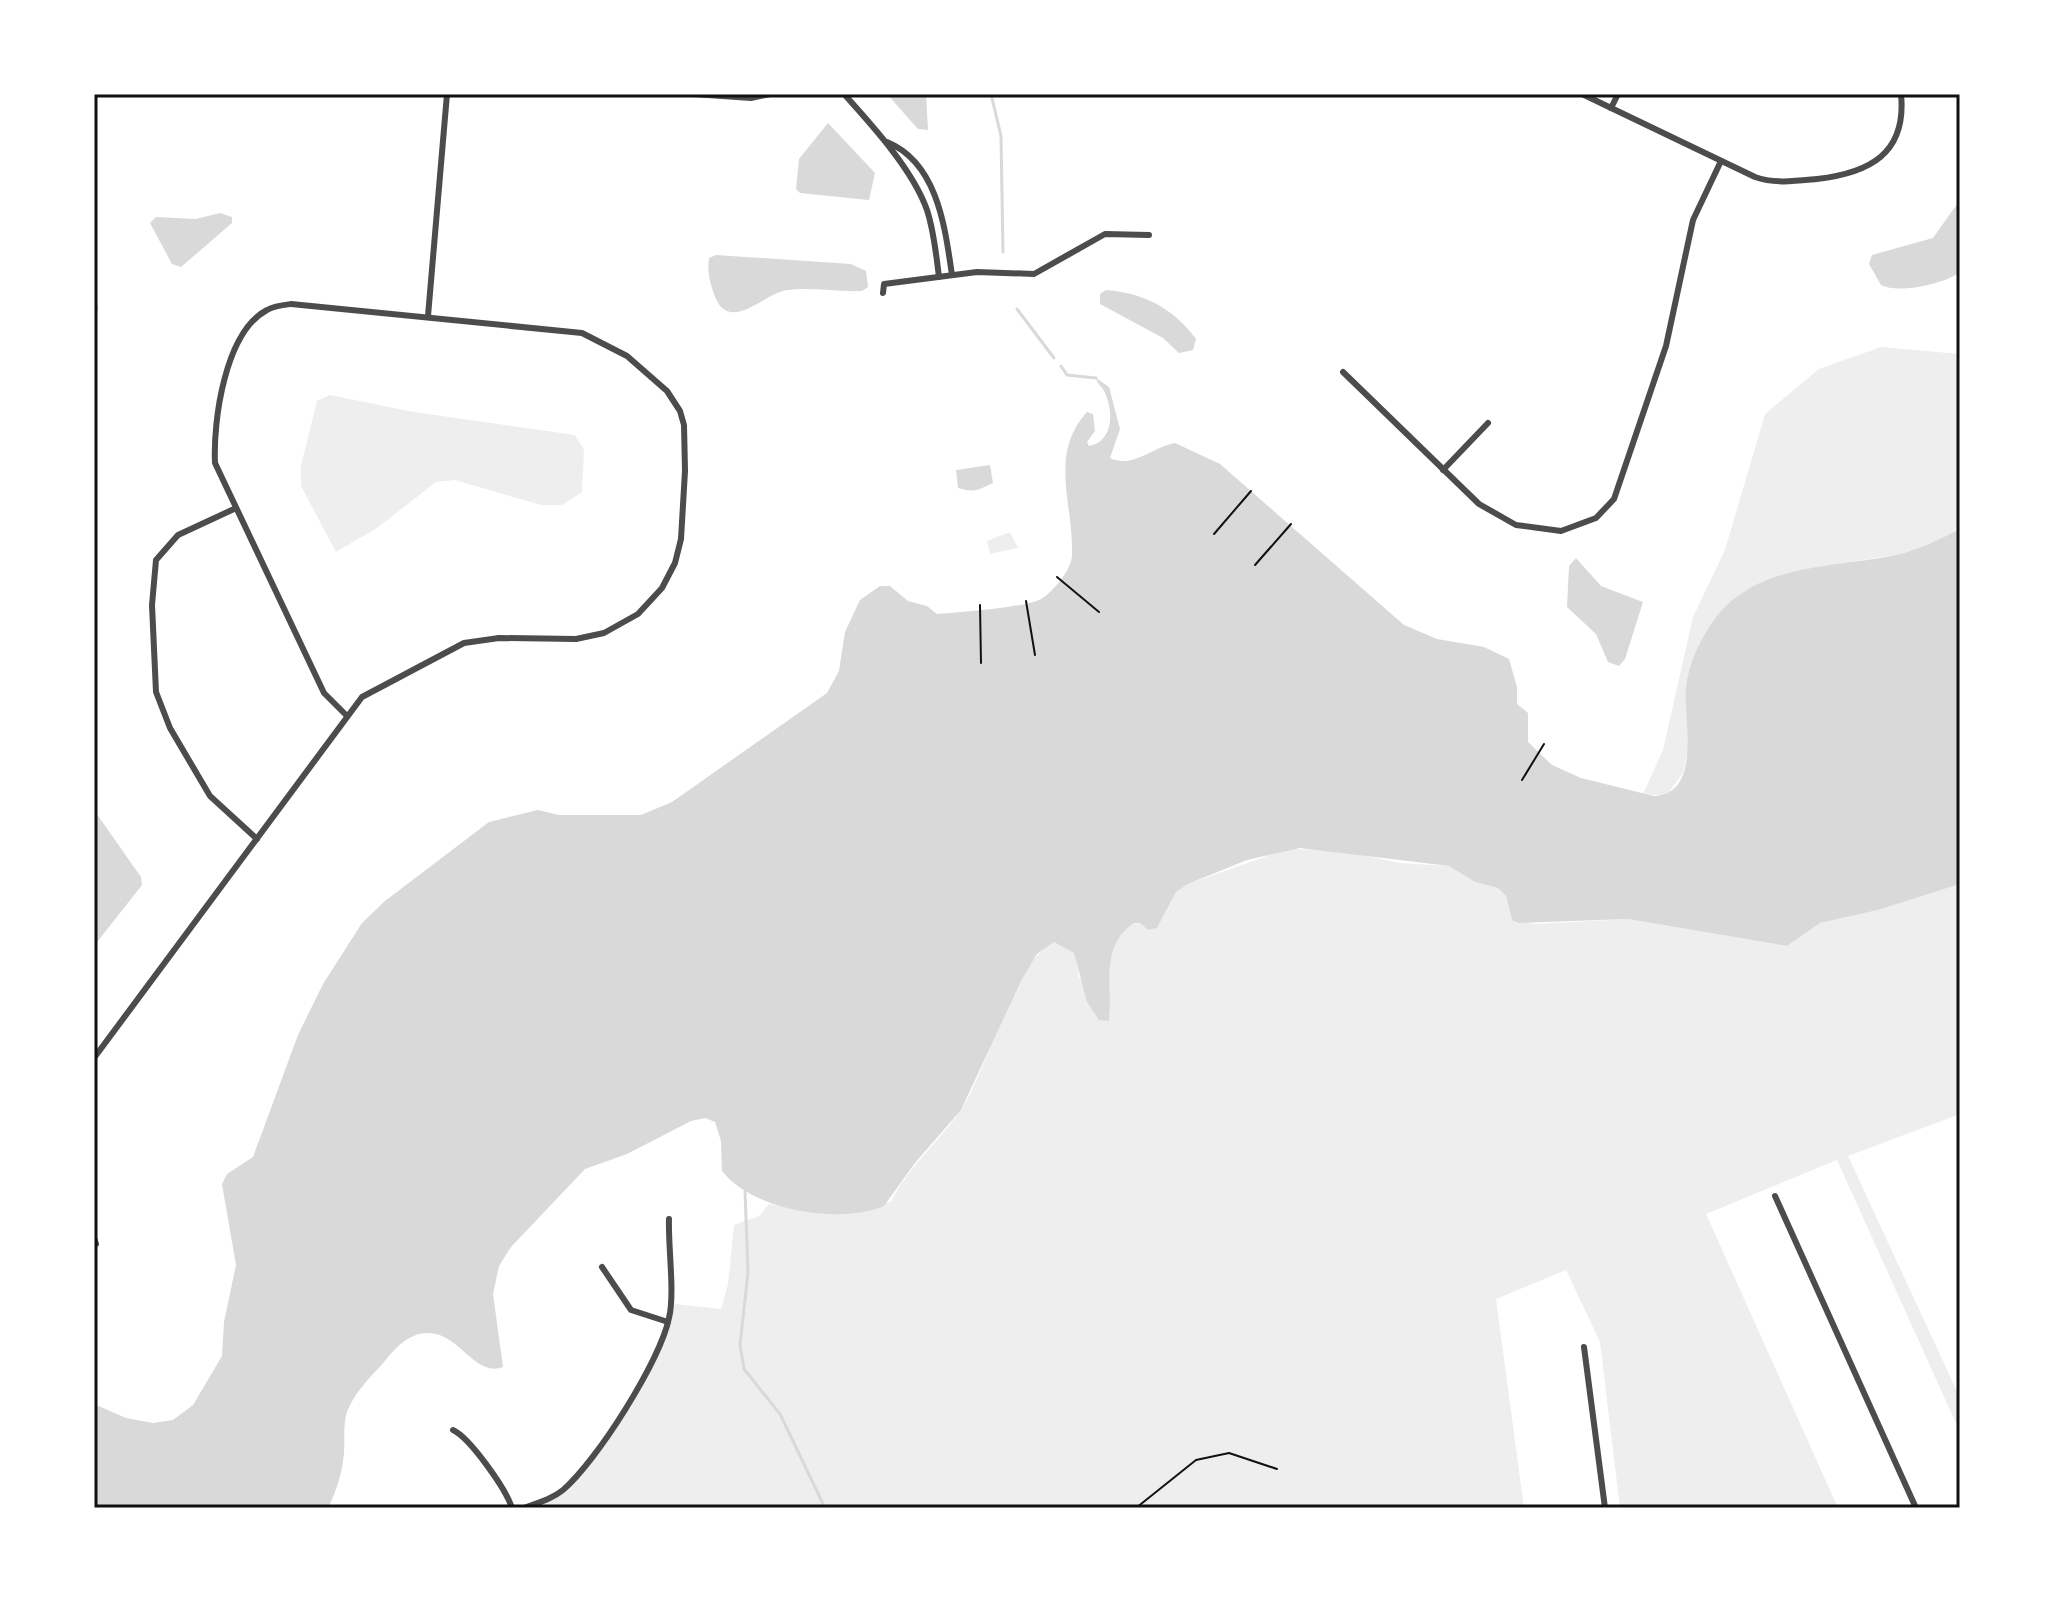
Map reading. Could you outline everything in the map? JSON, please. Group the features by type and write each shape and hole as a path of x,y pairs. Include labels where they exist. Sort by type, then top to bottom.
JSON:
{"street":[{"path":"428,316 447,94"},
{"path":"693,94 751,98 770,94"},
{"path":"844,94 887,142 926,206 939,277"},
{"path":"1582,94 1766,181 1797,181 1857,172 1877,161 1898,131 1901,94"},
{"path":"1611,108 1618,94"},
{"path":"887,142 911,159 931,186 943,216 952,275"},
{"path":"1343,372 1491,513 1531,529 1574,529 1606,509 1624,476 1666,346 1693,220 1721,161"},
{"path":"883,293 885,284 952,275 977,272 1034,274 1105,234 1149,235"},
{"path":"94,1058 362,697 464,643 499,638 576,639 619,626 638,614 662,588 675,563 681,539 684,425 667,391 614,347 582,333 291,304 268,309 253,320 238,339 213,425 215,463 234,509 324,693 347,716"},
{"path":"1443,470 1488,423"},
{"path":"234,509 178,535 156,560 152,605 156,692 170,728 210,796 257,839"},
{"path":"1775,1196 1916,1508"},
{"path":"524,1508 554,1496 581,1469 645,1377 668,1322 669,1219"},
{"path":"602,1267 631,1310 668,1322"},
{"path":"1584,1347 1605,1508"},
{"path":"453,1430 468,1440 482,1463 504,1486 512,1508"}],"path":[{"path":"1214,534 1251,491"},
{"path":"1255,565 1291,524"},
{"path":"1057,577 1099,612"},
{"path":"1026,601 1035,655"},
{"path":"980,605 981,663"},
{"path":"1522,780 1544,744"},
{"path":"1136,1508 1196,1460 1229,1453 1277,1469"}],"shaded area":[{"path":"887,94 926,94 928,130 918,129"},
{"path":"828,123 875,173 869,200 800,193 796,189 799,159"},
{"path":"1960,200 1960,272 1921,286 1889,288 1881,285 1869,264 1872,255 1933,238"},
{"path":"220,213 232,217 232,223 181,267 172,264 150,223 156,217 196,219"},
{"path":"716,255 851,264 866,271 868,287 862,291 787,290 747,309 728,312 720,306 710,281 709,258"},
{"path":"1106,290 1157,304 1178,319 1196,339 1193,350 1179,353 1163,338 1100,304 1100,294"},
{"path":"1881,347 1960,354 1960,529 1925,547 1900,554 1802,570 1772,579 1714,621 1686,688 1688,749 1683,773 1666,796 1643,794 1663,750 1693,617 1725,550 1765,414 1819,369"},
{"path":"1096,378 1109,387 1120,429 1110,458 1126,461 1175,443 1220,464 1404,625 1437,639 1484,647 1509,659 1517,687 1517,704 1528,713 1528,742 1552,765 1581,778 1654,796 1669,792 1679,782 1685,769 1686,687 1690,669 1709,628 1732,601 1753,586 1777,577 1904,553 1960,529 1960,884 1878,910 1820,923 1787,946 1628,919 1519,923 1512,920 1506,896 1498,888 1475,882 1449,866 1300,848 1247,860 1176,892 1157,928 1148,930 1140,923 1134,923 1123,932 1112,955 1109,1021 1099,1020 1087,1002 1074,953 1054,942 1037,954 1021,981 961,1110 915,1163 884,1206 865,1212 821,1214 754,1196 722,1171 721,1141 715,1122 705,1118 691,1121 627,1154 585,1169 511,1247 499,1266 493,1294 503,1367 492,1369 482,1365 442,1336 430,1333 411,1337 394,1350 350,1404 345,1424 342,1467 328,1508 94,1508 94,1404 126,1418 153,1423 173,1420 193,1405 222,1356 224,1322 236,1265 222,1184 227,1174 253,1157 298,1035 323,984 362,923 385,901 489,822 538,810 559,815 641,815 672,802 827,693 839,671 845,632 860,600 880,586 890,586 908,601 927,606 937,614 1022,605 1046,596 1061,580 1072,555 1066,481 1068,445 1075,428 1087,412 1093,414 1095,431 1087,442 1089,446 1103,439 1109,425 1108,401"},
{"path":"330,395 414,412 575,435 584,450 582,492 562,505 541,505 455,480 436,482 377,528 336,552 301,486 301,466 317,401"},
{"path":"990,465 993,483 976,490 958,488 956,470"},
{"path":"1010,532 1018,548 990,554 987,541"},
{"path":"1576,558 1601,586 1643,602 1625,659 1619,666 1608,662 1596,634 1567,607 1569,566"},
{"path":"94,810 141,877 142,885 94,946"},
{"path":"1287,849 1338,850 1400,863 1449,866 1475,882 1498,888 1506,896 1512,920 1536,924 1628,919 1787,946 1820,923 1878,910 1960,884 1960,1114 1848,1156 1960,1398 1960,1432 1837,1160 1706,1214 1838,1508 1620,1508 1600,1342 1566,1270 1496,1299 1524,1508 531,1508 566,1491 634,1400 661,1351 675,1304 721,1309 728,1284 734,1225 759,1216 769,1204 826,1212 891,1202 906,1178 960,1111 981,1071 1013,994 1039,954 1054,942 1075,953 1079,977 1110,1017 1108,977 1113,946 1119,934 1128,926 1140,923 1148,930 1157,928 1176,892 1188,884"}],"waterway":[{"path":"991,94 1001,136 1003,252"},
{"path":"94,325 97,306"},
{"path":"1017,309 1054,358"},
{"path":"1061,366 1067,375 1096,378"},
{"path":"745,1191 748,1272 740,1345 744,1369 780,1414 825,1508"}]}
